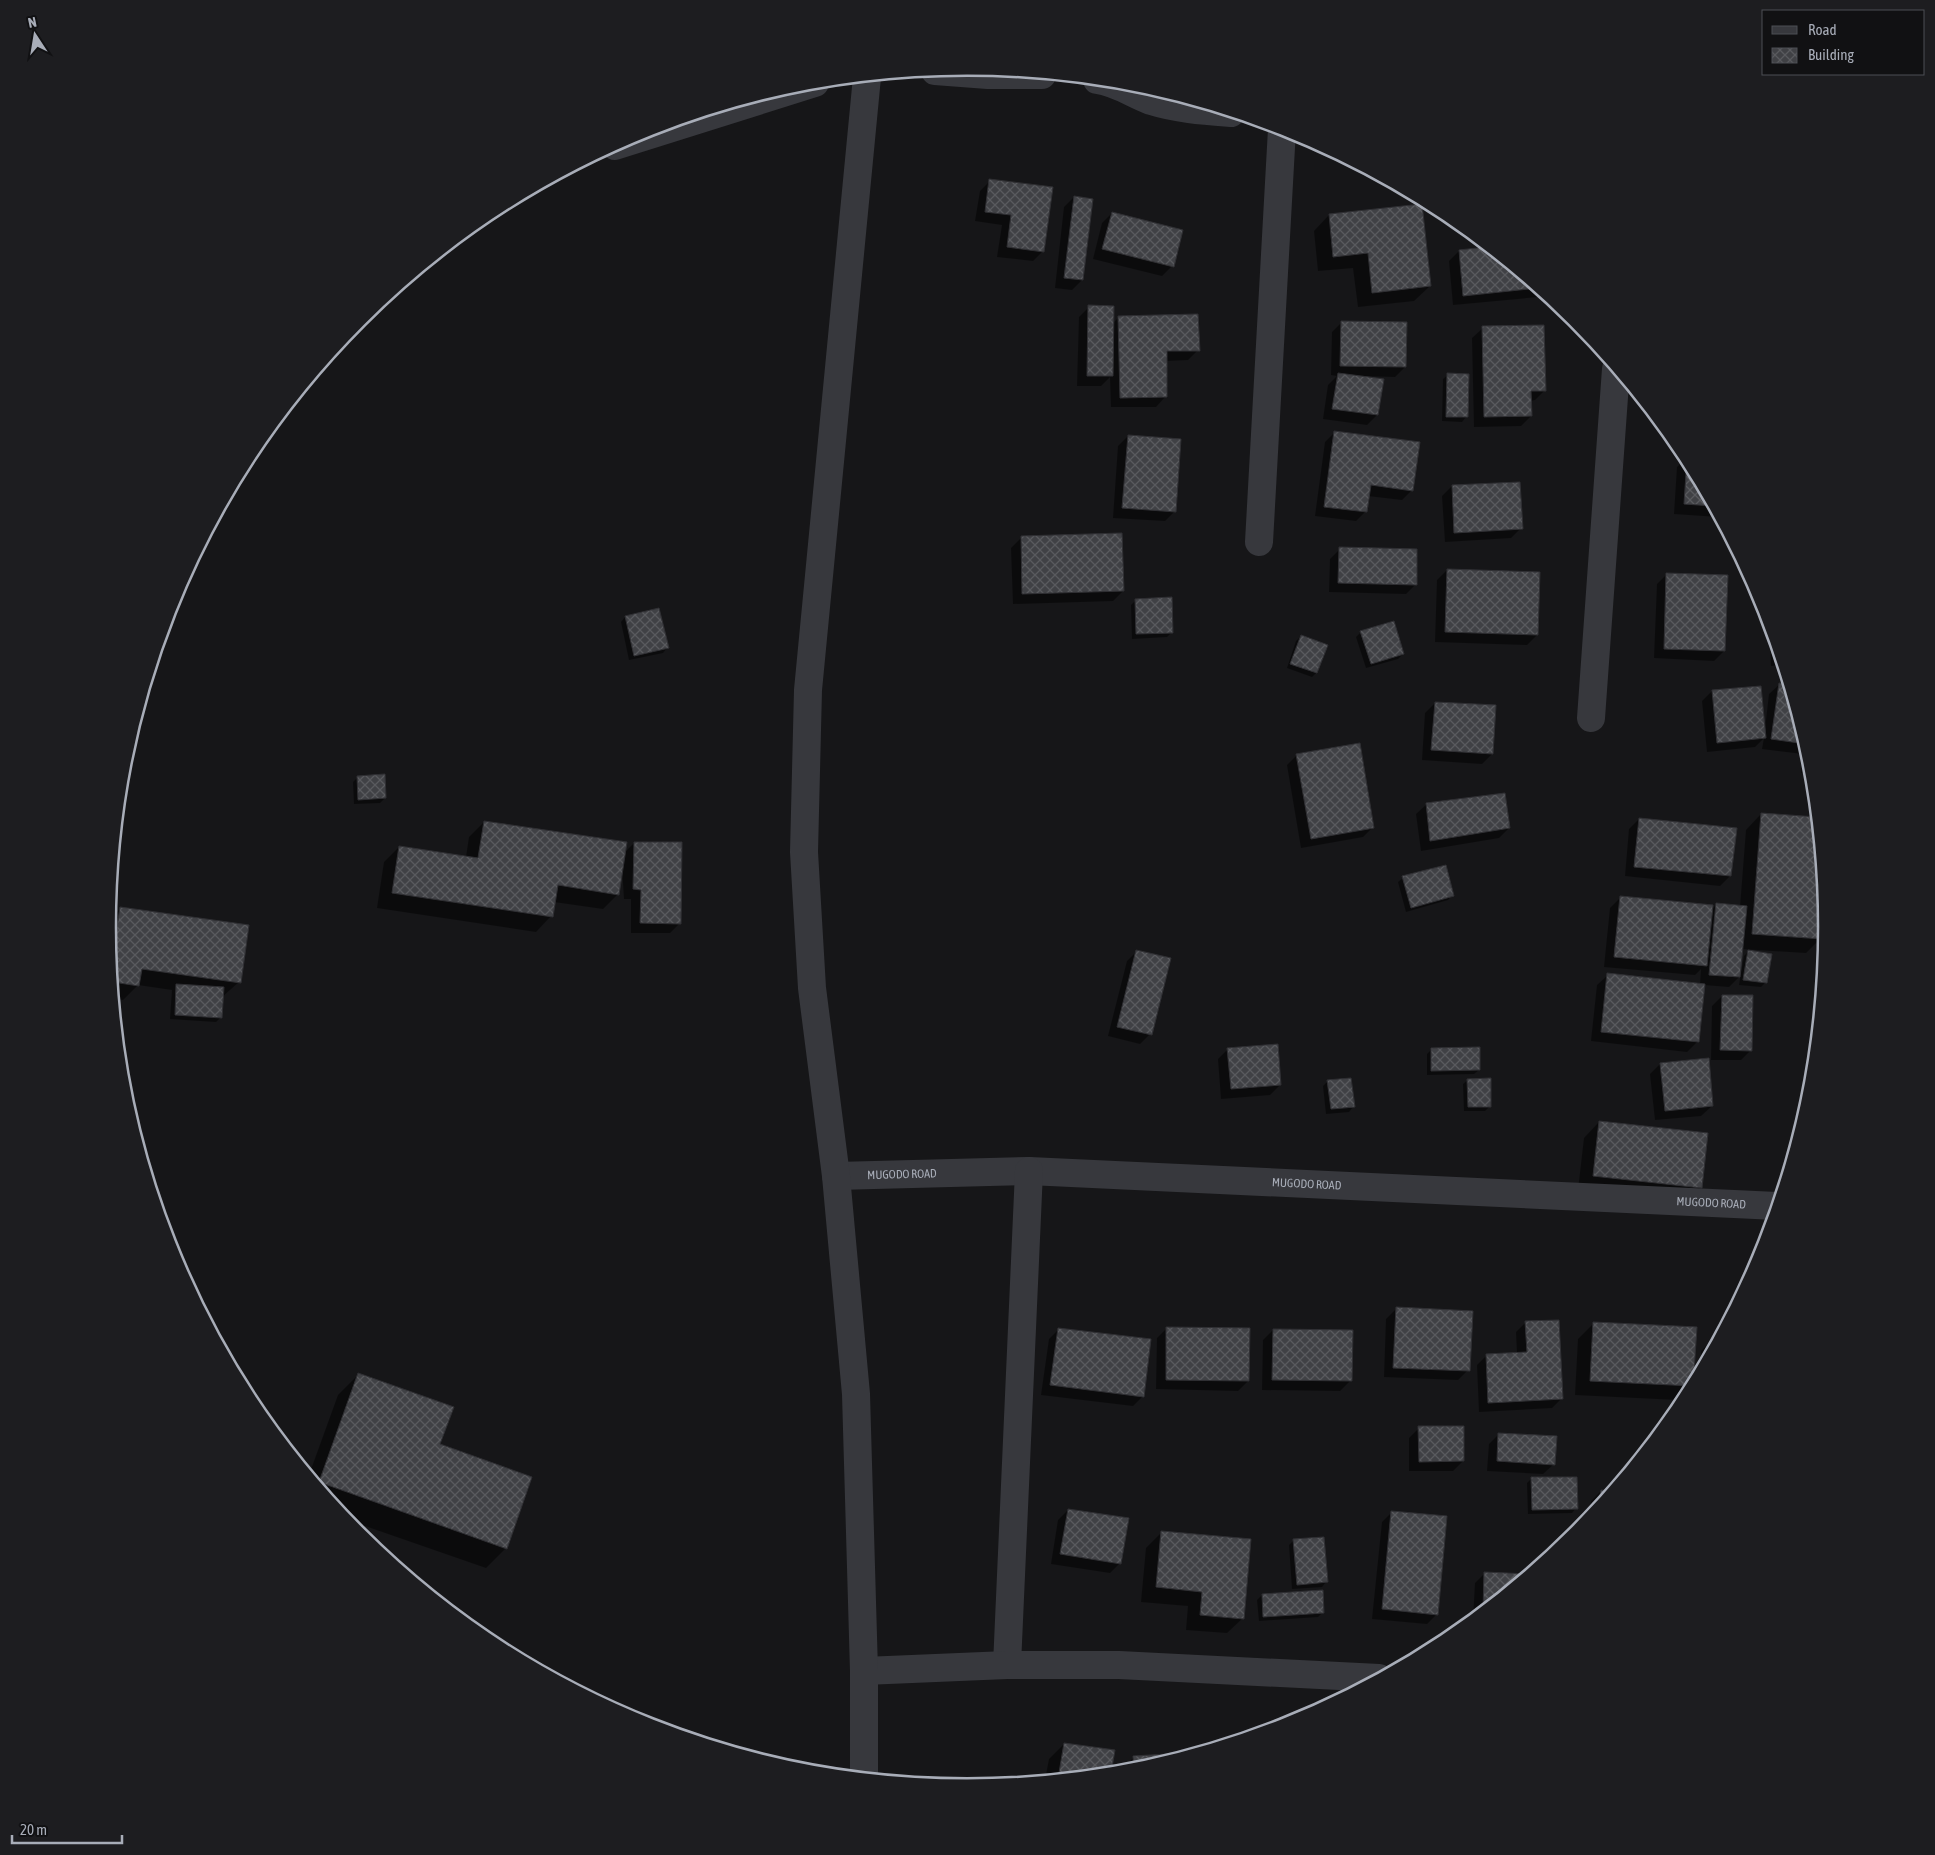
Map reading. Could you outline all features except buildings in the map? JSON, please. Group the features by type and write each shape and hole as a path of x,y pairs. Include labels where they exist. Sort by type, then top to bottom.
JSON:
{"street":[{"path":"864,1772 864,1671 856,1394 836,1176 812,988 804,852 808,690 867,83"},
{"path":"1133,93 1151,101 1207,111"},
{"path":"1259,542 1282,137"},
{"path":"1591,718 1616,375"},
{"path":"1007,1665 1029,1171"},
{"name":"MUGODO ROAD","path":"836,1176 1029,1171 1772,1206"},
{"path":"864,1671 1007,1665 1118,1665 1369,1678"}]}
